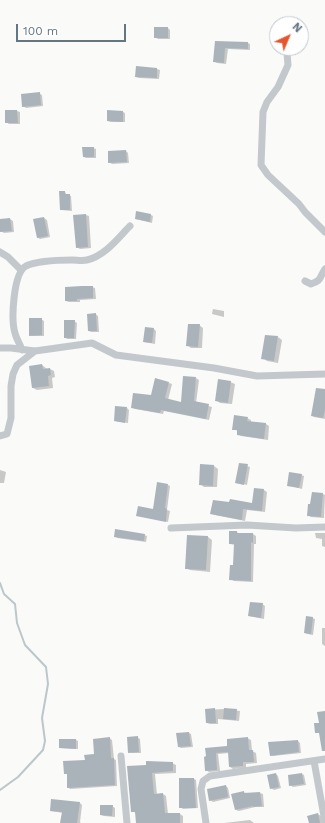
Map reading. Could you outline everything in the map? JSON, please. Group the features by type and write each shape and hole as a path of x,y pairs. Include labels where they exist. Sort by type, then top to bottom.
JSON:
{"street":[{"path":"287,56 288,65 278,86 267,102 264,112 261,165 268,175 299,204 325,232"},
{"path":"22,350 14,332 12,313 15,289 21,270 26,266 52,260 86,260 96,256 106,249 130,226"},
{"path":"0,252 8,257 21,270"},
{"path":"305,280 311,284 316,282 321,278 325,269"},
{"path":"0,348 35,351 92,343 116,355 207,367 256,376 325,374"},
{"path":"0,436 7,434 11,418 11,386 13,374 17,365 35,351"},
{"path":"171,528 247,526 296,528 325,527"},
{"path":"121,756 127,823"},
{"path":"206,823 201,789 203,781 210,776 325,759"},
{"path":"314,761 325,822"}],"building":[{"path":"154,27 168,27 168,38 154,38"},
{"path":"215,41 248,42 248,49 225,48 224,63 213,62"},
{"path":"136,66 157,68 157,78 135,77"},
{"path":"40,92 41,105 22,107 21,94"},
{"path":"5,110 17,110 18,123 5,123"},
{"path":"107,110 123,111 123,122 107,121"},
{"path":"82,147 94,147 94,157 83,157"},
{"path":"126,150 127,162 108,163 108,151"},
{"path":"59,191 65,191 65,194 70,194 70,210 60,210"},
{"path":"136,211 151,214 150,222 135,219"},
{"path":"86,214 88,247 76,248 73,215"},
{"path":"44,217 48,236 37,238 33,219"},
{"path":"10,218 12,231 0,232 0,219"},
{"path":"93,286 93,298 77,299 77,301 65,301 65,287"},
{"path":"96,313 97,331 88,331 87,314"},
{"path":"29,318 42,318 42,335 29,336"},
{"path":"64,320 75,320 74,338 64,338"},
{"path":"188,324 200,324 198,347 186,346"},
{"path":"145,327 154,328 152,343 143,342"},
{"path":"265,335 278,336 274,361 261,359"},
{"path":"42,364 43,369 50,368 51,375 48,376 49,386 32,388 29,366"},
{"path":"183,376 196,377 194,401 209,404 206,419 161,410 160,413 131,408 133,393 151,395 155,378 169,382 165,398 181,402"},
{"path":"218,379 231,381 228,403 215,401"},
{"path":"316,388 325,389 325,410 323,418 311,416"},
{"path":"115,406 127,407 125,423 114,421"},
{"path":"234,415 248,417 247,421 266,423 264,439 237,435 237,430 232,430"},
{"path":"239,463 248,464 244,485 235,483"},
{"path":"200,464 214,465 213,486 199,485"},
{"path":"289,472 302,474 299,488 287,486"},
{"path":"157,482 168,484 165,508 167,509 166,522 136,516 138,506 153,509"},
{"path":"254,488 264,489 262,511 243,509 242,520 210,514 213,500 229,502 230,499 252,503"},
{"path":"312,492 323,493 321,517 307,516 308,504 310,504"},
{"path":"115,529 145,534 144,541 114,537"},
{"path":"229,531 237,531 237,533 253,533 253,543 251,542 251,581 229,580 230,565 233,565 234,544 229,544"},
{"path":"187,535 208,536 206,570 185,569"},
{"path":"250,602 263,603 261,618 248,616"},
{"path":"306,616 313,617 311,634 304,633"},
{"path":"215,708 216,723 206,723 205,709"},
{"path":"224,708 237,709 236,720 223,719"},
{"path":"325,711 325,751 322,751 319,733 315,733 314,723 319,723 317,712"},
{"path":"189,732 191,746 178,747 176,733"},
{"path":"138,736 139,752 128,753 127,737"},
{"path":"110,737 111,758 114,758 115,785 67,788 67,774 64,774 63,761 85,760 84,755 94,754 93,739"},
{"path":"248,737 249,750 253,750 254,762 243,762 243,766 229,767 228,752 216,753 217,770 205,771 205,748 227,746 227,739"},
{"path":"59,739 76,739 76,749 59,748"},
{"path":"298,740 299,752 270,756 268,742"},
{"path":"146,761 173,762 173,771 152,773 154,794 163,793 165,813 180,813 180,823 136,823 135,812 131,812 127,766 146,765"},
{"path":"276,773 279,787 270,789 267,775"},
{"path":"302,773 304,784 289,786 288,775"},
{"path":"179,778 194,778 196,808 179,808"},
{"path":"226,785 228,797 209,801 207,789"},
{"path":"244,791 244,793 260,792 262,806 253,806 235,810 231,794"},
{"path":"51,799 80,802 77,823 60,823 62,812 50,811"},
{"path":"100,805 113,805 112,816 100,815"},
{"path":"318,813 320,823 309,823 307,816"}],"waterway":[{"path":"0,583 4,594 15,604 17,623 25,645 46,667 48,684 42,718 45,741 43,750 18,777 0,790"}]}
